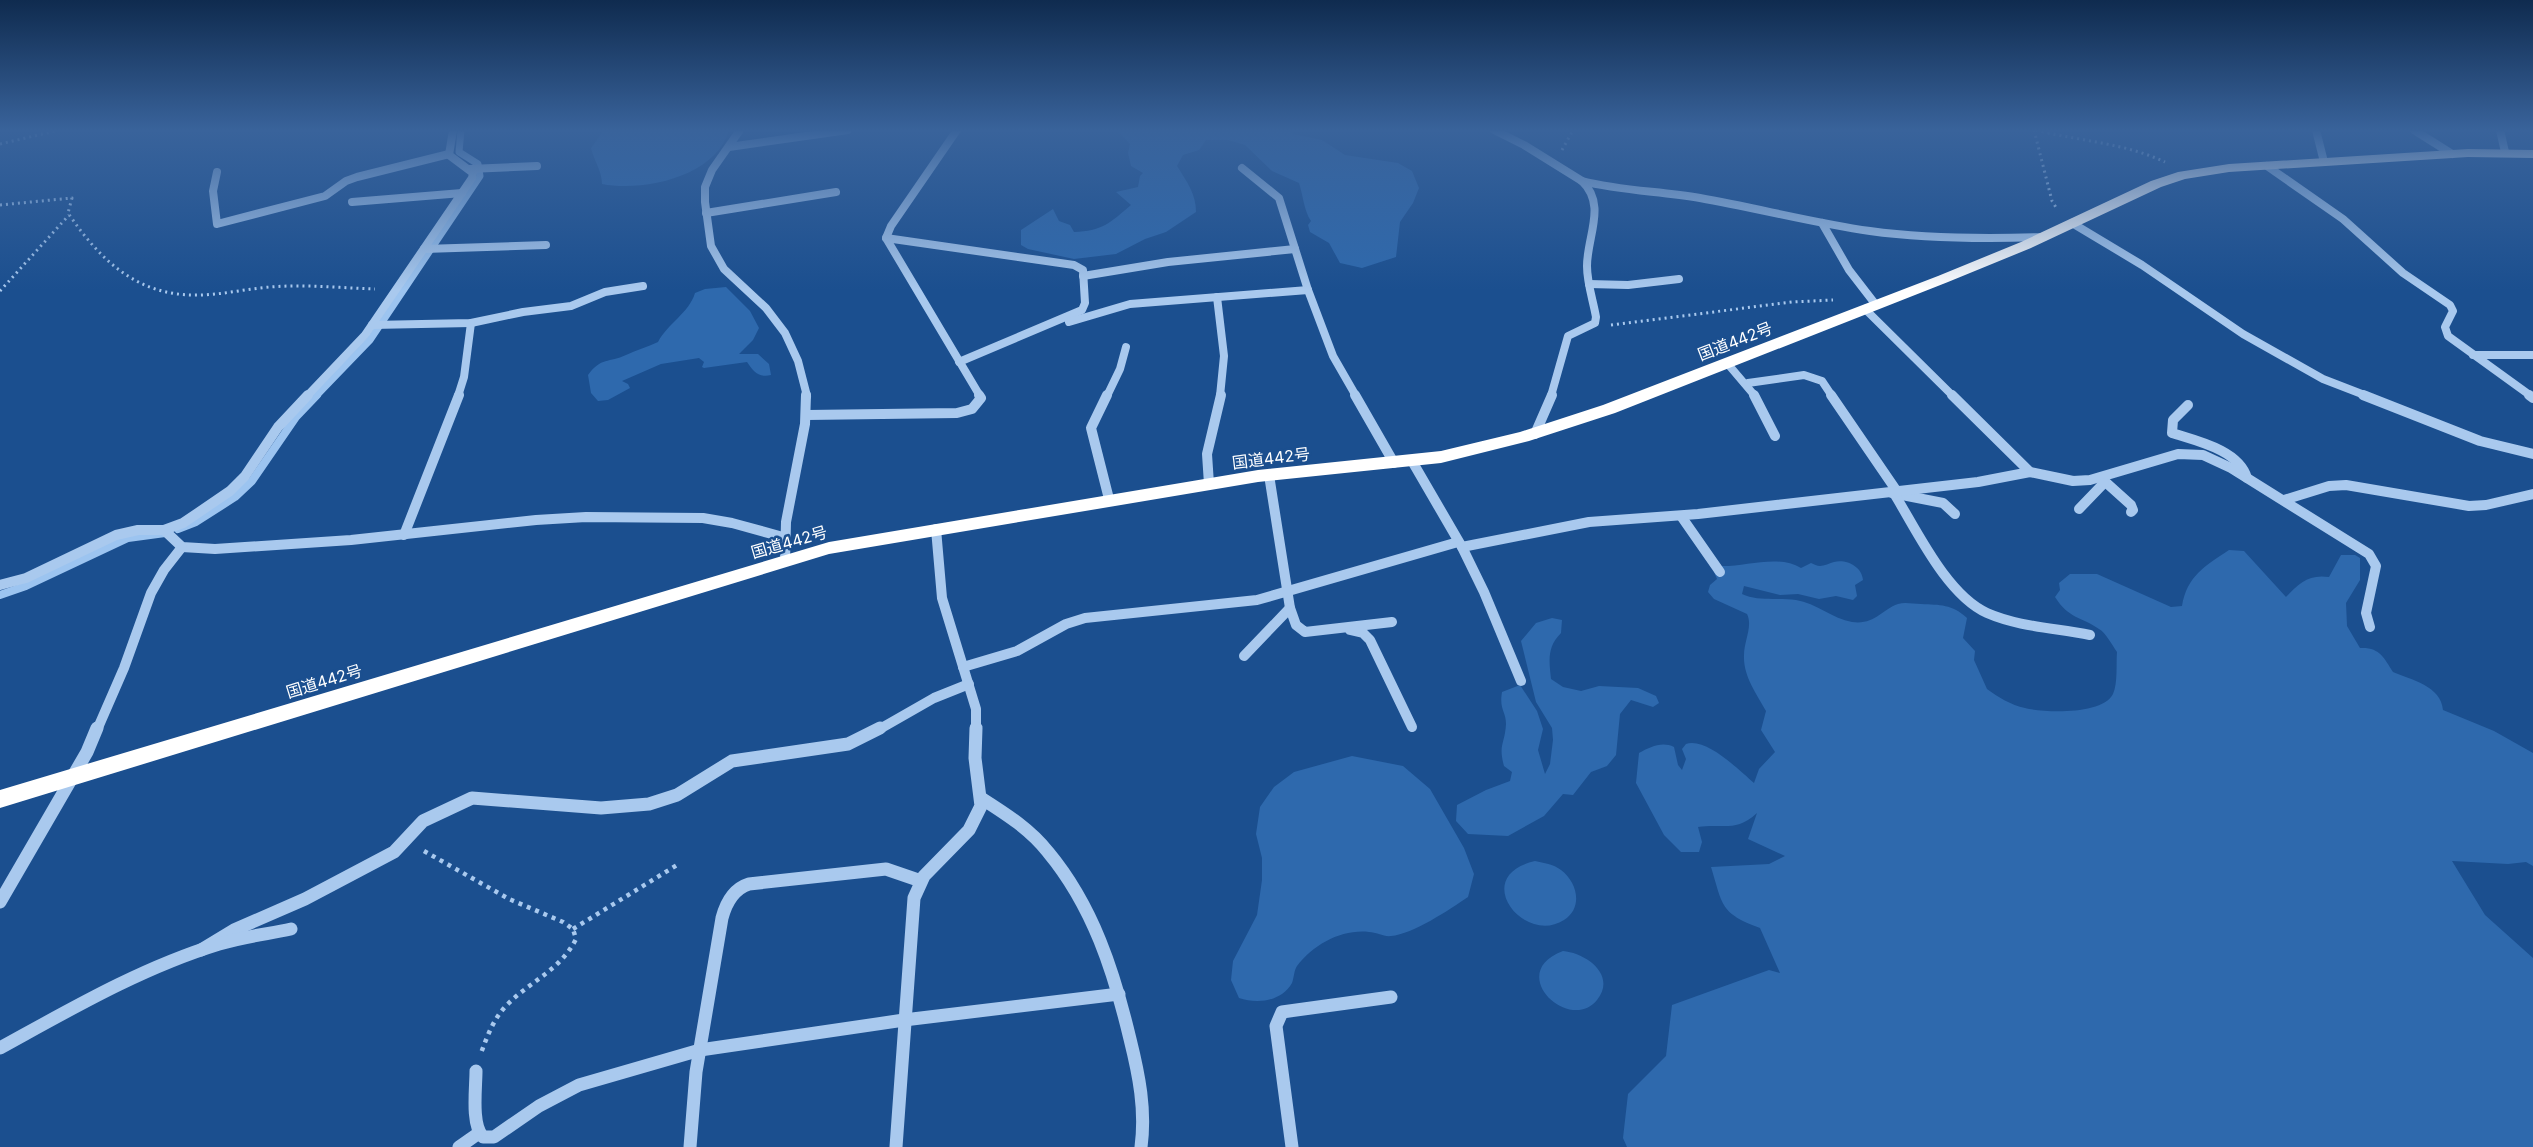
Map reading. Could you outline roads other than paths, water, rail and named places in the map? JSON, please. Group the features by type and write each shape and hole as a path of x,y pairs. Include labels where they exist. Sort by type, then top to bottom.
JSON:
{"highway":[{"name":"国道442号","path":"0,798 829,548 1269,475 1412,461 1466,452 1534,434 1600,412 1727,363 1870,304 2044,237 2157,184"}],"street":[{"path":"215,184 213,191 217,224 325,196 342,184"},
{"path":"0,585 26,578 117,535 138,530 164,530 193,518 236,486 278,427 345,358 372,325 468,184"},
{"path":"706,184 706,213 710,242 716,257 730,275 773,316 788,340 806,389 807,415 783,537 785,561"},
{"path":"886,238 891,226 920,184"},
{"path":"1261,184 1279,198 1308,290 1333,356 1394,463"},
{"path":"1534,434 1553,394 1568,336 1589,328 1595,323 1596,317 1589,284 1588,254 1595,206 1592,190 1585,184"},
{"path":"1593,184 1690,196 1822,223 1918,236 2044,237"},
{"path":"2292,184 2343,219 2403,273 2450,305 2453,311 2445,327 2452,339 2533,398"},
{"path":"706,213 836,192"},
{"path":"352,202 462,193"},
{"path":"1822,223 1870,304 2030,472"},
{"path":"2072,223 2142,265 2243,334 2323,379 2480,441 2533,454"},
{"path":"886,238 1074,265 1083,270 1084,306 1076,313 959,362"},
{"path":"807,415 964,412 980,402 981,398 886,238"},
{"path":"424,249 546,245"},
{"path":"1083,276 1178,261 1295,249"},
{"path":"1589,284 1628,285 1679,279"},
{"path":"372,325 471,323 523,312 571,306 605,292 642,286"},
{"path":"1051,324 1060,325 1130,304 1308,290"},
{"path":"1209,484 1204,457 1222,387 1224,367 1216,297"},
{"path":"404,535 460,392 471,323"},
{"path":"1109,500 1090,428 1120,369 1126,347"},
{"path":"2473,355 2533,355"},
{"path":"1727,363 1748,383 1752,394 1768,418 1775,436"},
{"path":"1748,383 1761,383 1798,374 1808,374 1822,381 1952,584 1979,610 1993,615 2090,635"},
{"path":"2188,405 2176,414 2171,422 2172,433 2204,443 2240,463 2248,474 2247,478"},
{"path":"963,667 1017,651 1066,624 1085,618 1240,603 1460,545 1597,521 1681,516 1978,482 2030,472 2073,480 2102,480 2185,453 2209,457 2359,546 2373,560 2376,572 2366,613 2370,627"},
{"path":"1412,461 1484,592 1521,681"},
{"path":"1269,475 1290,608 1293,624 1297,629 1305,632 1392,622"},
{"path":"2079,509 2102,480"},
{"path":"2102,480 2131,506 2133,510 2131,512"},
{"path":"2283,500 2337,485 2469,506 2486,505 2533,494"},
{"path":"1892,492 1942,503 1955,514"},
{"path":"1681,516 1720,572"},
{"path":"164,530 182,547 246,549 560,518 685,517 717,519 783,537"},
{"path":"896,1147 912,906 921,881 969,830 978,814 981,798 975,758 976,709 942,598 936,529"},
{"path":"0,902 87,752 109,706 151,593 164,570 182,547"},
{"path":"1244,656 1290,608"},
{"path":"1334,628 1355,630 1364,633 1370,640 1412,727"},
{"path":"201,950 234,930 304,899 394,852 405,843 423,821 477,797 601,808 640,805 677,795 732,761 815,751 848,744 934,698 969,684"},
{"path":"981,798 1026,828 1043,846 1064,875 1097,932 1119,994 1135,1061 1142,1122 1141,1147"},
{"path":"690,1147 700,1050 723,914 738,887 886,870 921,881"},
{"path":"0,1048 116,986 201,950 231,941 291,929"},
{"path":"476,1071 475,1112 479,1133 483,1137 494,1137 545,1102 579,1085 700,1050 904,1020 1119,994"},
{"path":"1292,1147 1276,1026 1282,1012 1391,997"},
{"path":"459,1147 479,1133"}],"waterway":[{"path":"316,396 370,340 475,184"},
{"path":"178,529 196,522 235,497 252,481 296,417 317,395"},
{"path":"0,595 26,586 128,538 165,533"}]}
